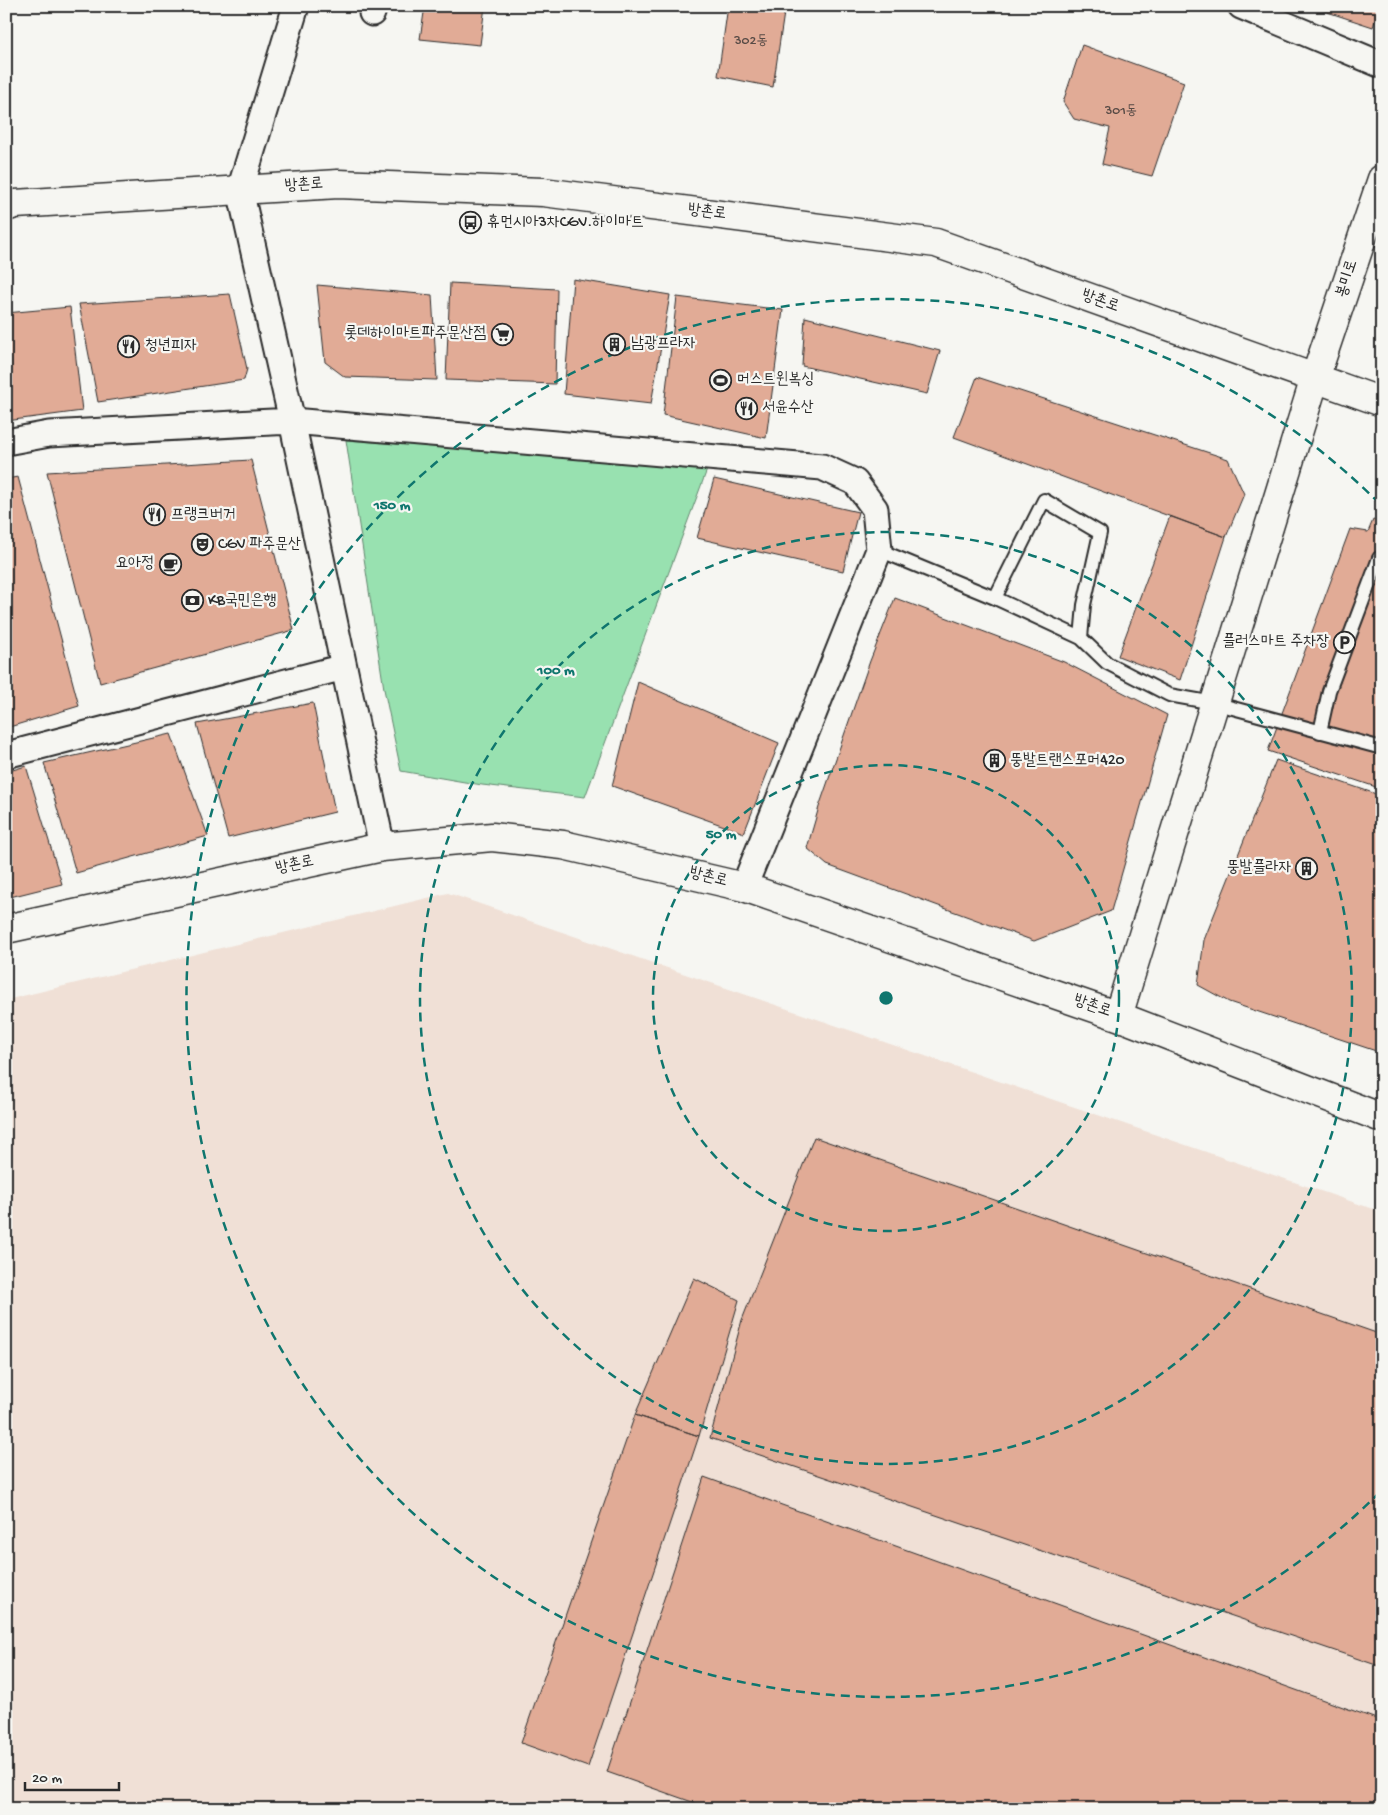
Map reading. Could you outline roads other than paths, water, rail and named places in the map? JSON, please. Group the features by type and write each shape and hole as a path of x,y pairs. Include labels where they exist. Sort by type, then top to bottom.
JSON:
{"street":[{"path":"296,6 240,190 292,421 382,847"},
{"path":"1241,6 1382,64"},
{"name":"봉미로","path":"1118,1016 1315,378 1382,179"},
{"name":"방촌로","path":"6,207 15,204 338,184 542,192 936,243 1382,402"},
{"path":"6,442 49,434 292,421 822,467 855,482 875,509 879,550 744,888"},
{"path":"6,755 344,667"},
{"name":"방촌로","path":"6,929 382,847 492,837 563,845 744,888 1118,1016 1382,1118"}],"lane":[{"path":"995,598 1044,500 1100,533 1084,605 1080,638"},
{"path":"879,550 995,598 1080,638 1107,664 1169,696 1214,704 1382,748"},
{"path":"1320,732 1330,691 1379,558 1382,560"}],"place":[{"name":"휴먼시아3차CGV.하이마트","path":"471,223"},
{"name":"롯데하이마트파주문산점","path":"502,334"},
{"name":"남광프라자","path":"615,344"},
{"name":"청년피자","path":"129,346"},
{"name":"머스트윈복싱","path":"721,380"},
{"name":"서윤수산","path":"746,408"},
{"name":"프랭크버거","path":"155,515"},
{"name":"CGV 파주문산","path":"202,545"},
{"name":"요아정","path":"170,564"},
{"name":"KB국민은행","path":"192,601"},
{"name":"플러스마트 주차장","path":"1345,642"},
{"name":"뚱발트랜스포머420","path":"994,761"},
{"name":"뚱발플라자","path":"1307,868"}]}
